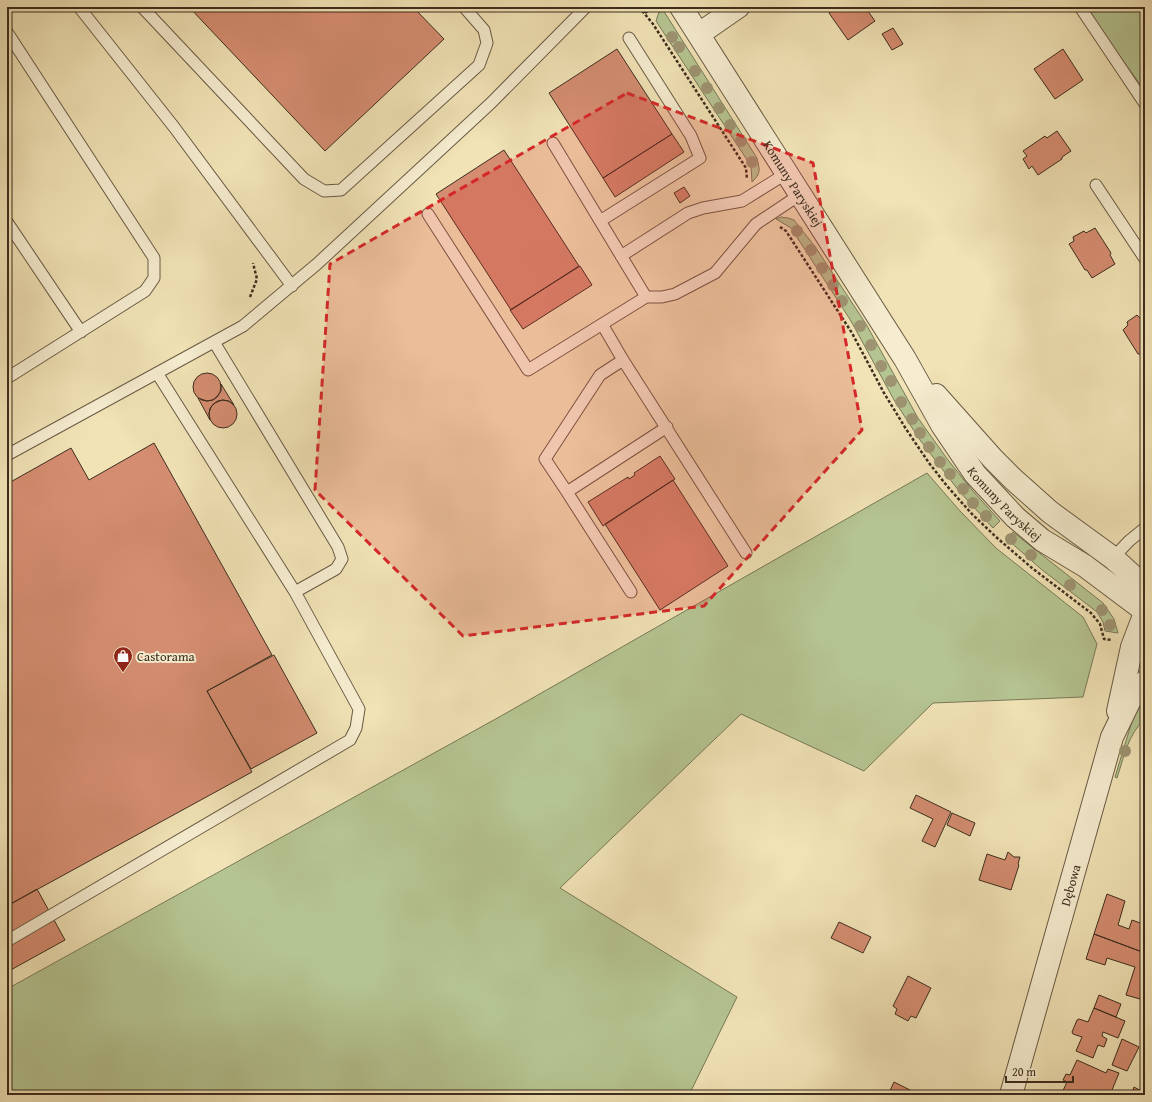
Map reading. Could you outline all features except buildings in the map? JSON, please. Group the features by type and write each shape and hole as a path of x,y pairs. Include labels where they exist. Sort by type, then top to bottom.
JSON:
{"street":[{"name":"Komuny Paryskiej","path":"681,7 905,359 958,450 975,474 1015,517 1042,540 1085,566 1145,612 1132,647 1112,737"},
{"path":"699,34 738,7"},
{"name":"Komuny Paryskiej","path":"905,359 1012,479 1050,512 1113,558 1145,587"},
{"name":"Dębowa","path":"1010,1095 1112,737 1132,696 1145,682"}],"lane":[{"path":"79,7 174,127 292,286"},
{"path":"142,7 304,179 324,191 342,190 479,65 487,43 484,30 464,7"},
{"path":"7,456 243,326 292,286 491,103 586,7"},
{"path":"1080,7 1145,104"},
{"path":"7,32 154,258 154,278 145,291 7,378"},
{"path":"600,220 700,158 691,136 629,38"},
{"path":"553,143 646,297"},
{"path":"621,256 688,213 703,208 742,201 787,173"},
{"path":"1096,185 1145,259"},
{"path":"428,214 528,370 646,297 662,297 674,294 715,273 756,224 801,194"},
{"path":"7,222 81,332"},
{"path":"602,324 623,360 746,553"},
{"path":"214,342 338,547 342,559 336,569 294,592"},
{"path":"623,360 600,375 545,459 631,592"},
{"path":"7,941 350,740 356,728 359,708 294,592 157,373"},
{"path":"567,492 667,427"},
{"path":"1113,558 1129,541 1145,528"}],"path":[{"path":"639,7 653,24 746,168 748,182"},
{"path":"645,13 653,7"}],"highlighted area":[{"path":"627,93 813,163 862,430 704,606 463,636 315,490 330,264"}],"green space":[{"path":"1084,7 1145,7 1145,91"},
{"path":"663,10 757,158 759,172 752,182 751,166 656,21 659,12"},
{"path":"781,217 794,220 816,248 866,324 918,418 948,460 1000,521 993,528 959,491 920,440 894,400 851,321 791,228 776,219"},
{"path":"927,473 960,511 996,548 1083,617 1097,644 1083,697 933,703 864,771 741,714 560,888 737,997 689,1095 7,1095 7,989 501,716"},
{"path":"1013,532 1103,603 1114,619 1118,633 1105,631 1103,622 1097,612 1041,569 1007,539"},
{"path":"1145,692 1145,719 1134,732 1124,754 1117,778 1115,777 1137,705"}],"place":[{"name":"Castorama","path":"123,673"}]}
